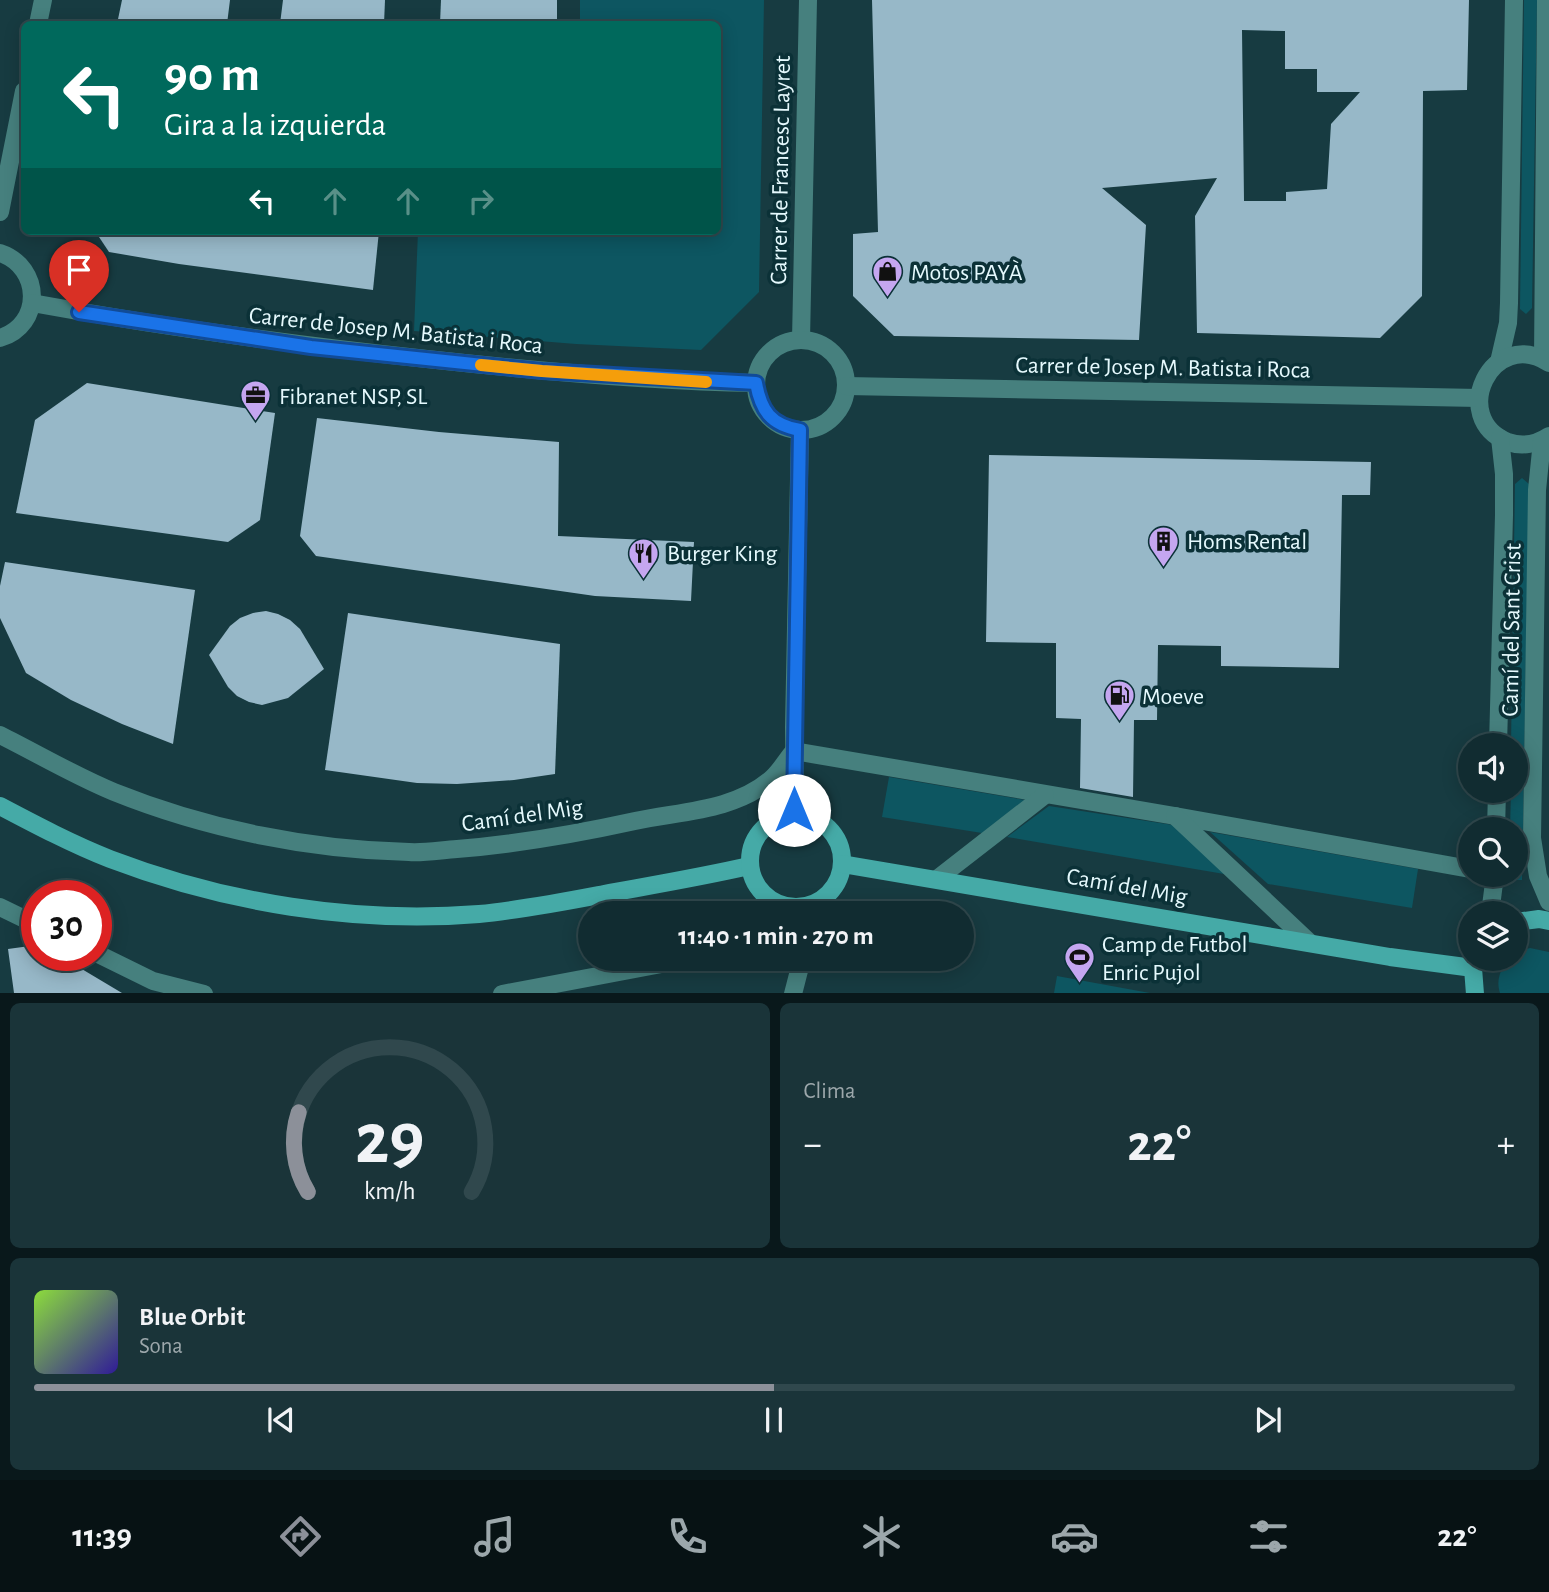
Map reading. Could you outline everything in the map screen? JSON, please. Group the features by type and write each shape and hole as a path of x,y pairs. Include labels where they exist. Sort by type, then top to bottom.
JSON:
{"street":[{"path":"39,21 43,0"},
{"name":"Carrer de Francesc Layret","path":"801,340 808,0"},
{"path":"1499,362 1508,323 1509,303 1514,0"},
{"path":"1546,0 1546,361 1520,355 1499,362 1488,372 1481,384 1479,398 1484,421 1500,438 1521,444 1546,439"},
{"path":"0,212 21,106"},
{"path":"0,253 10,256 24,268 32,285 32,303 27,318 17,329 0,338"},
{"name":"Carrer de Josep M. Batista i Roca","path":"32,303 311,347 542,371 756,383"},
{"path":"801,340 815,342 838,359 846,386 844,397 832,417 811,429 800,430 788,428 768,415 759,400 756,383 758,372 770,352 779,345 801,340"},
{"name":"Carrer de Josep M. Batista i Roca","path":"846,386 1479,398"},
{"path":"794,814 800,430"},
{"name":"Camí del Sant Crist","path":"1498,733 1504,515 1504,474 1500,438"},
{"name":"Camí del Sant Crist","path":"1546,439 1537,490 1532,838 1538,876 1549,902"},
{"name":"Camí del Mig","path":"0,736 113,791 160,808 277,838 338,848 412,852 484,847 564,836 712,807 749,794 772,778 794,751"},
{"path":"794,751 1458,867"},
{"path":"937,879 1045,795"},
{"path":"0,806 109,859 178,881 246,898 360,915 478,914 537,906 749,866"},
{"path":"772,901 756,885 749,866 752,845 768,823 794,814 819,821 829,829 841,851 840,876 826,897 819,901"},
{"path":"1175,816 1309,942"},
{"name":"Camí del Mig","path":"842,864 1390,957 1458,962"},
{"path":"0,907 21,917"},
{"path":"1528,920 1549,921"},
{"path":"112,963 154,988 204,993"},
{"path":"502,993 622,971"},
{"path":"793,993 799,971"},
{"path":"1475,971 1475,993"}],"shaded area":[{"path":"580,0 764,0 759,292 701,350 576,344 414,331 418,235 721,235 721,21 580,21"},
{"path":"1524,0 1537,0 1532,308 1526,314 1520,309"},
{"path":"1522,478 1529,484 1525,733 1511,733 1515,484"},
{"path":"889,777 1025,800 982,833 882,817"},
{"path":"1511,803 1523,803 1523,817 1510,817"},
{"path":"1049,806 1173,825 1230,875 1007,837"},
{"path":"1210,832 1418,869 1412,908 1268,884"},
{"path":"1528,949 1549,952 1549,993 1500,993 1498,984 1501,971 1528,971"},
{"name":"Camp de Futbol Enric Pujol","path":"1057,976 1150,993 1054,993"}],"building":[{"path":"122,0 230,0 227,21 118,21"},
{"path":"283,0 385,0 384,21 280,21"},
{"path":"441,0 557,0 557,21 440,21"},
{"path":"872,0 1469,0 1467,90 1423,91 1422,296 1380,338 1197,333 1195,216 1217,178 1102,188 1146,225 1139,340 894,336 853,296 853,234 878,232","holes":["1242,30 1285,31 1285,69 1317,69 1317,92 1360,92 1331,124 1327,189 1286,192 1286,201 1244,201"]},
{"path":"98,235 379,235 373,290 109,252"},
{"path":"87,383 275,413 260,520 228,542 16,513 35,420"},
{"path":"317,418 559,442 558,536 694,542 691,601 595,596 316,556 300,536"},
{"name":"Homs Rental","path":"989,455 1371,462 1370,495 1342,495 1339,668 1221,666 1221,646 1158,645 1157,720 1134,720 1133,797 1080,788 1081,719 1056,718 1056,643 986,642"},
{"path":"5,562 195,590 173,744 71,700 26,673 0,618 0,586"},
{"path":"266,611 290,620 300,629 324,669 288,698 262,705 237,696 228,687 209,655 230,626 240,618"},
{"path":"348,613 560,644 555,774 457,784 417,783 325,770"},
{"path":"21,947 21,971 85,971 122,993 14,993 8,949"}],"slow traffic":[{"path":"481,365 706,382"}],"place":[{"name":"Motos PAYÀ","path":"888,299"},
{"name":"Fibranet NSP, SL","path":"256,423"},
{"name":"Homs Rental","path":"1164,568"},
{"name":"Burger King","path":"644,580"},
{"name":"Moeve","path":"1119,723"},
{"name":"Camp de Futbol Enric Pujol","path":"1079,985"}],"route":[{"path":"79,312 311,347 542,371 756,383 759,400 768,415 788,428 800,430 794,810"}]}
